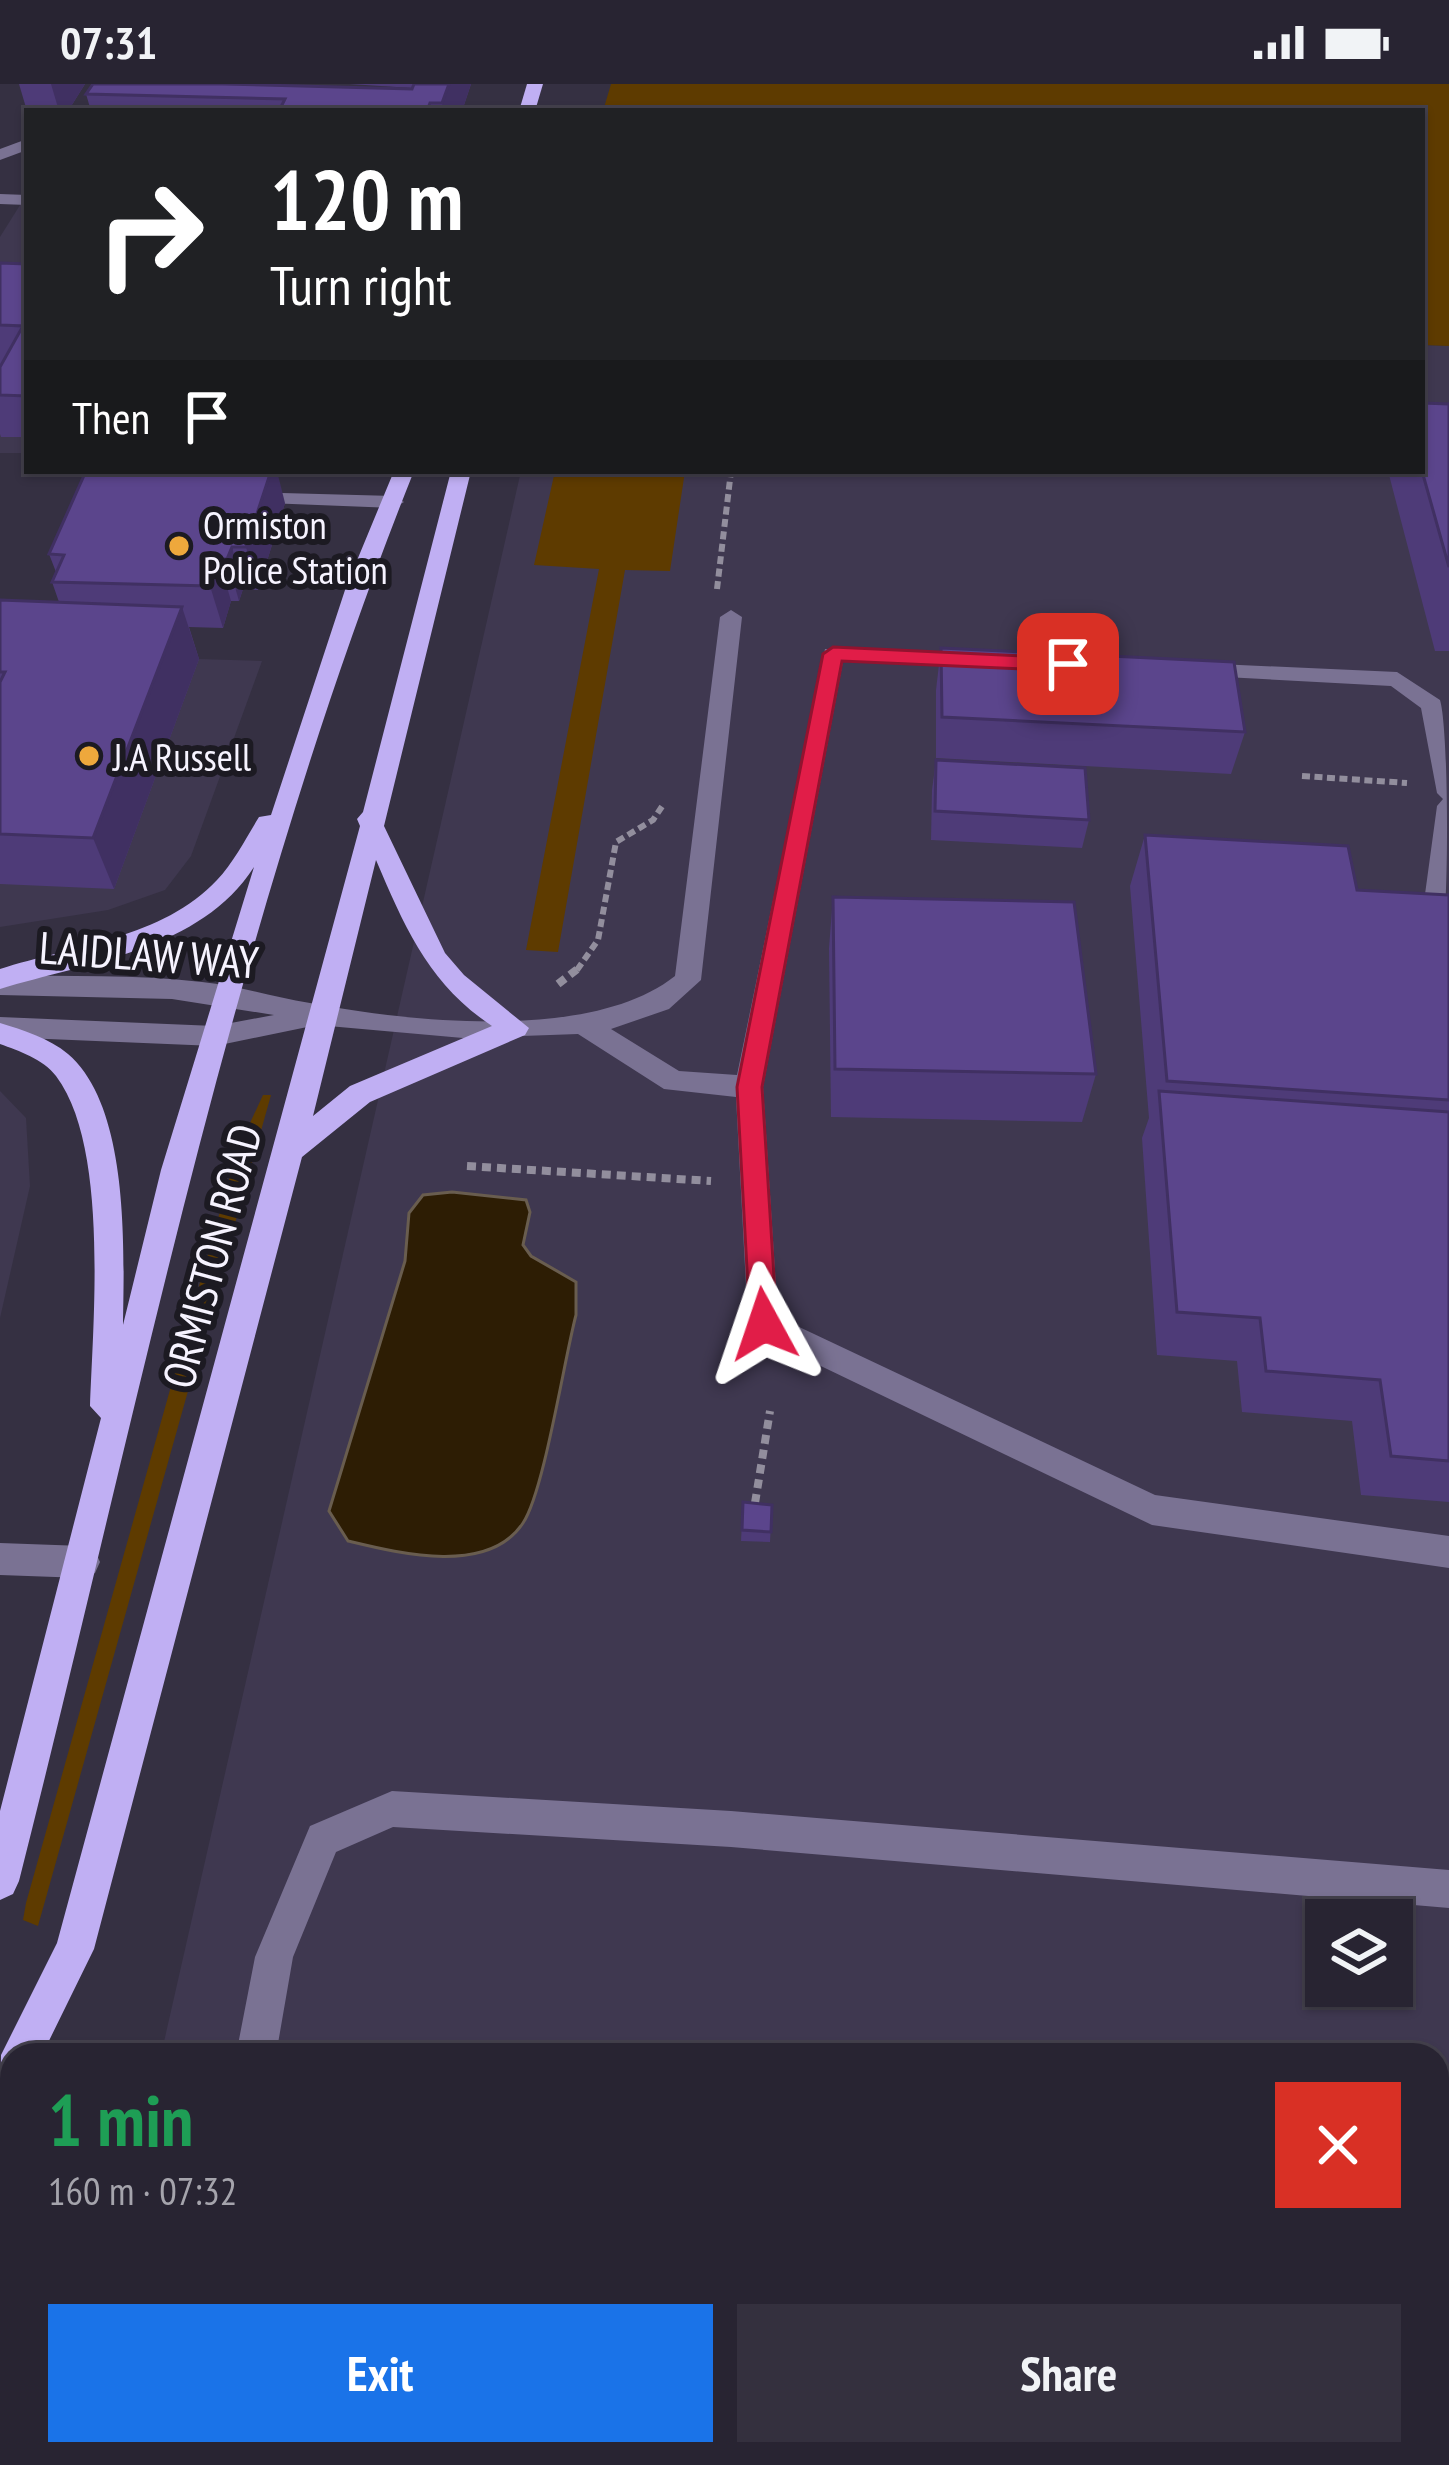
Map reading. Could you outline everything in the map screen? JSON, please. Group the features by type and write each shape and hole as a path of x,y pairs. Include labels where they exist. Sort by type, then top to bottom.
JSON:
{"main road":[{"name":"ORMISTON ROAD","path":"0,1881 83,1562 175,1170 225,994 357,587 403,474"},
{"name":"ORMISTON ROAD","path":"27,2043 75,1949 325,1016 369,819 459,474"},
{"path":"0,982 171,926 201,909 227,887 289,792"},
{"path":"369,819 430,958 464,997 515,1028"},
{"path":"288,1152 360,1094 515,1028"},
{"path":"0,1030 64,1066 88,1102 104,1201 106,1460"}],"street":[{"path":"230,498 394,502"},
{"path":"325,1016 515,1028 586,1026 649,1008 688,980 731,617"},
{"path":"998,661 833,654 749,1087 764,1324 1151,1510 1449,1552"},
{"path":"1162,669 1397,679 1432,705 1449,793"},
{"path":"1433,932 1449,806"},
{"name":"LAIDLAW WAY","path":"0,982 225,994 325,1016"},
{"name":"LAIDLAW WAY","path":"0,1030 215,1036 325,1016"},
{"path":"586,1026 652,1072 674,1081 749,1087"},
{"path":"0,1558 83,1562"},
{"path":"258,2043 274,1958 323,1839 392,1809 730,1829 1449,1889"}],"path":[{"path":"1302,776 1408,783"},
{"path":"555,986 585,968 599,949 610,865"},
{"path":"467,1166 531,1166 728,1183"},
{"path":"755,1503 770,1411"}],"shaded area":[{"path":"611,84 1449,84 1449,346 1425,345 1425,108 604,108"},
{"path":"24,199 24,453 0,453 0,237"},
{"path":"1425,345 1449,346 1449,2043 164,2043 520,474 1425,474"},
{"path":"554,474 685,474 670,571 625,570 558,952 526,950 599,569 534,565"},
{"name":"J.A Russell","path":"0,653 262,661 191,856 165,890 108,910 0,927"},
{"path":"0,1091 26,1118 30,1186 0,1318"},
{"path":"263,1095 271,1095 38,1926 23,1920 26,1903 237,1151"},
{"path":"452,1192 526,1200 530,1212 523,1245 531,1256 576,1282 576,1315 546,1455 523,1523 488,1550 416,1555 348,1541 329,1511 405,1261 409,1213 423,1195"}],"building":[{"path":"93,84 412,89 414,84 449,84 442,103 430,103 428,108 280,108 285,99 86,94"},
{"path":"0,263 24,264 24,396 0,395 0,367 23,326 0,325"},
{"path":"1425,403 1449,404 1449,567 1423,474"},
{"path":"85,474 270,474 246,547 232,547 227,559 219,559 210,586 52,582 64,555 49,554"},
{"name":"J.A Russell","path":"0,600 182,607 93,838 0,834 0,682 5,672 0,672"},
{"path":"941,648 1234,662 1245,732 942,717"},
{"path":"936,760 1085,768 1089,820 935,811"},
{"path":"1145,835 1348,846 1357,890 1449,895 1449,1100 1167,1081"},
{"path":"833,897 1074,902 1096,1074 835,1069"},
{"path":"1159,1091 1449,1112 1449,1461 1391,1456 1380,1380 1266,1371 1260,1318 1177,1312"},
{"path":"743,1502 772,1505 771,1532 742,1530"}],"place":[{"name":"Ormiston Police Station","path":"179,546"},
{"name":"J.A Russell","path":"89,756"}],"route":[{"path":"764,1324 749,1087 833,654 1068,664"}]}
